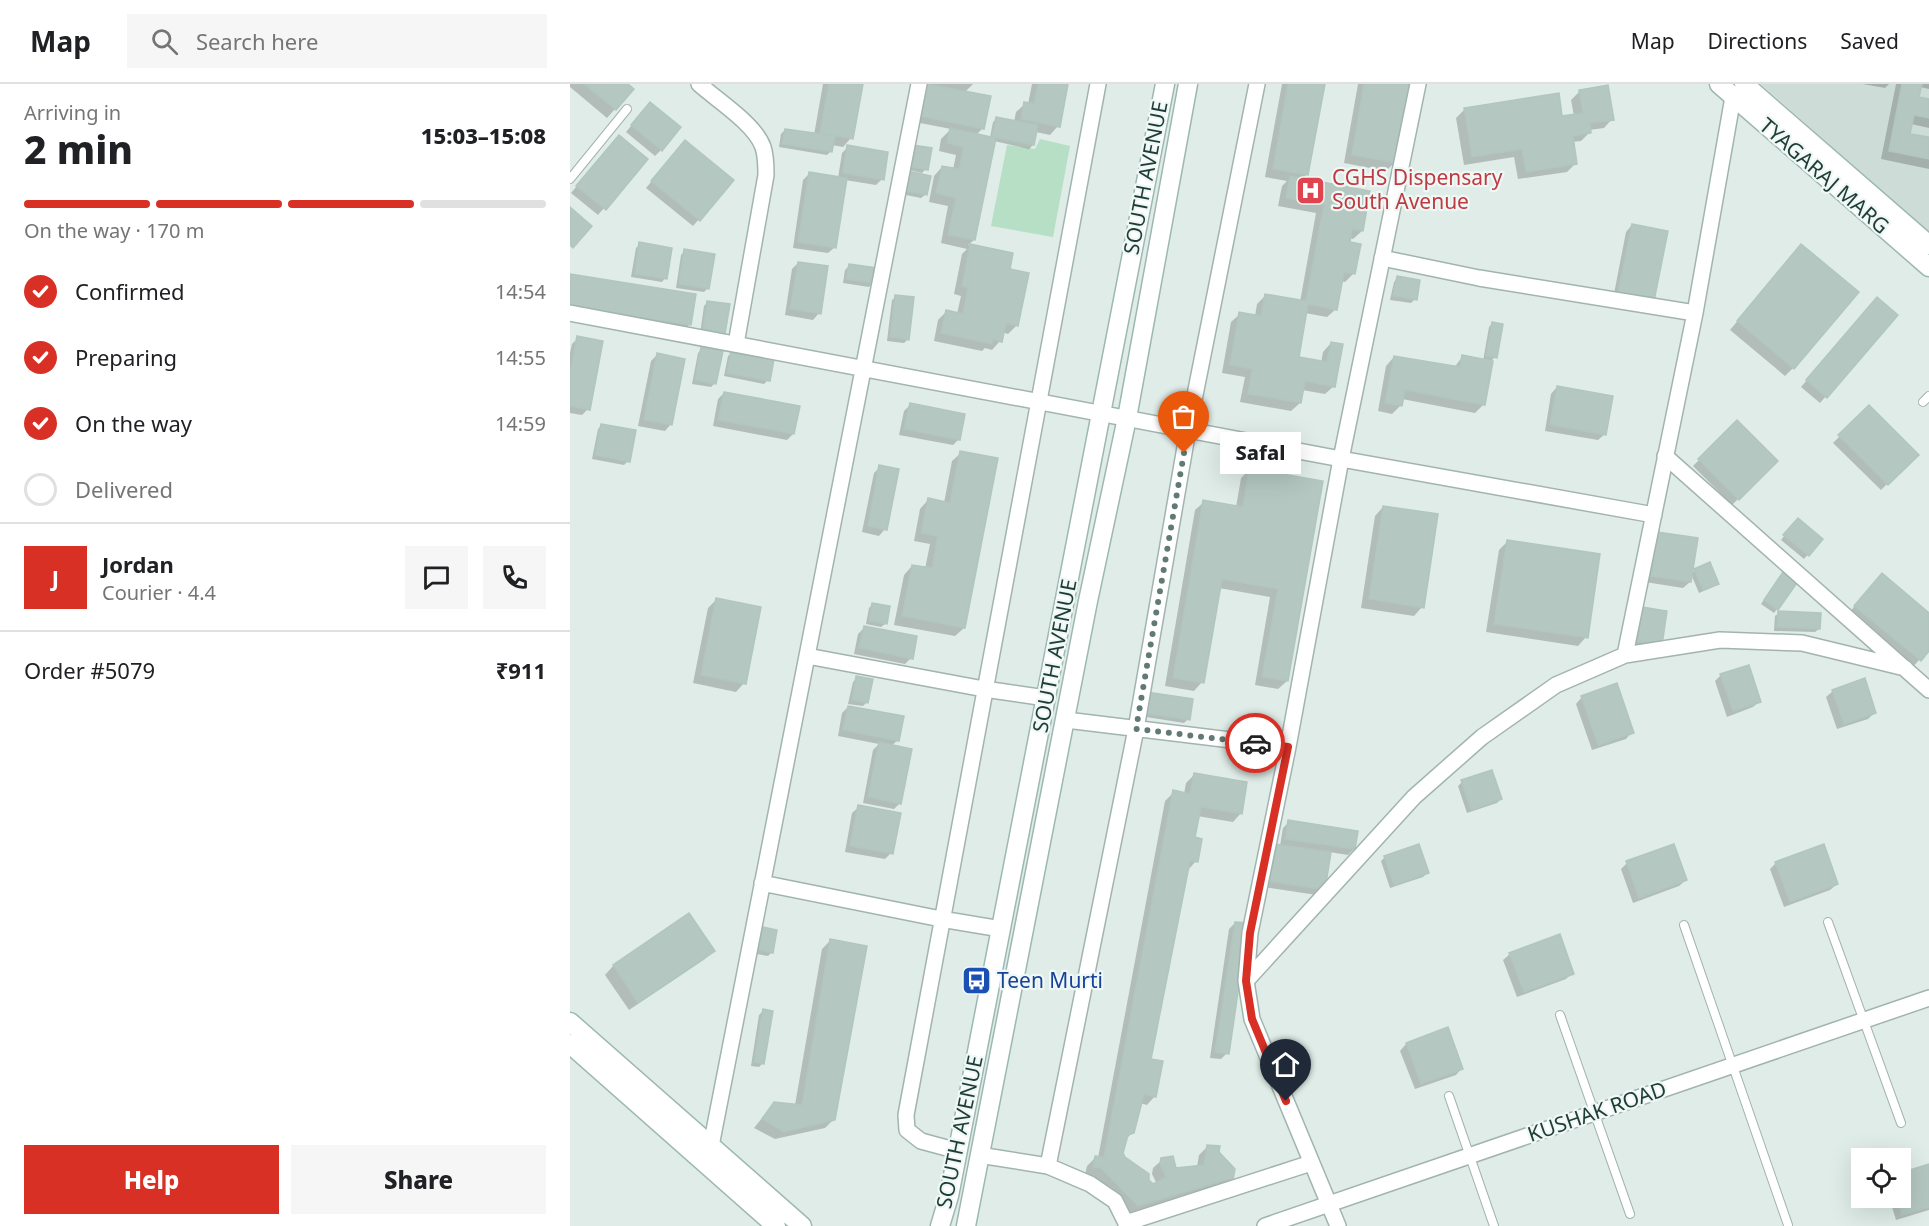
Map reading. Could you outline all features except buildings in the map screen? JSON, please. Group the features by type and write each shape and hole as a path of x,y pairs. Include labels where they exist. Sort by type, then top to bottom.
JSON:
{"main road":[{"name":"SOUTH AVENUE","path":"940,1226 958,1151 1165,84"},
{"name":"SOUTH AVENUE","path":"966,1226 1126,418 1188,84"},
{"name":"TYAGARAJ MARG","path":"1719,84 1739,90 1929,245"},
{"name":"TYAGARAJ MARG","path":"1739,90 1929,267"},
{"path":"570,1023 802,1226"},
{"path":"570,1044 776,1226"}],"street":[{"path":"699,84 752,130 762,144 766,159 766,175 736,344"},
{"path":"711,1146 919,84"},
{"path":"958,1151 921,1141 907,1130 906,1115 1098,84"},
{"path":"1048,1166 1136,729 1188,430 1257,84"},
{"path":"1338,1226 1252,1019 1246,981 1250,933 1288,747 1341,459 1418,84"},
{"path":"1625,655 1739,90"},
{"path":"1382,258 1491,280 1695,313"},
{"path":"570,313 1341,459 1653,515"},
{"path":"1665,456 1929,690"},
{"path":"1246,981 1414,797 1482,737 1557,685 1625,655 1719,640 1802,643 1905,668"},
{"path":"807,656 984,689 1046,698"},
{"path":"1066,720 1288,747"},
{"path":"762,883 1001,929"},
{"name":"KUSHAK ROAD","path":"1265,1226 1929,998"},
{"path":"979,1155 1048,1166 1090,1184 1115,1202 1126,1224 1311,1163"}],"lane":[{"path":"570,179 627,108"},
{"path":"1828,922 1901,1123"},
{"path":"1683,925 1788,1225"},
{"path":"1560,1015 1630,1214"},
{"path":"1449,1096 1494,1226"}],"shaded area":[{"path":"1761,84 1929,84 1929,232"}],"green space":[{"path":"1040,139 1070,146 1053,237 991,226 1007,145 1035,149"}],"way so far":[{"path":"1184,453 1136,729 1255,743"}],"place":[{"name":"CGHS Dispensary South Avenue","path":"1311,190"},
{"name":"Safal","path":"1184,453"},
{"name":"Teen Murti","path":"976,981"}],"route":[{"path":"1255,743 1288,747 1250,933 1246,981 1252,1019 1286,1101"}]}
